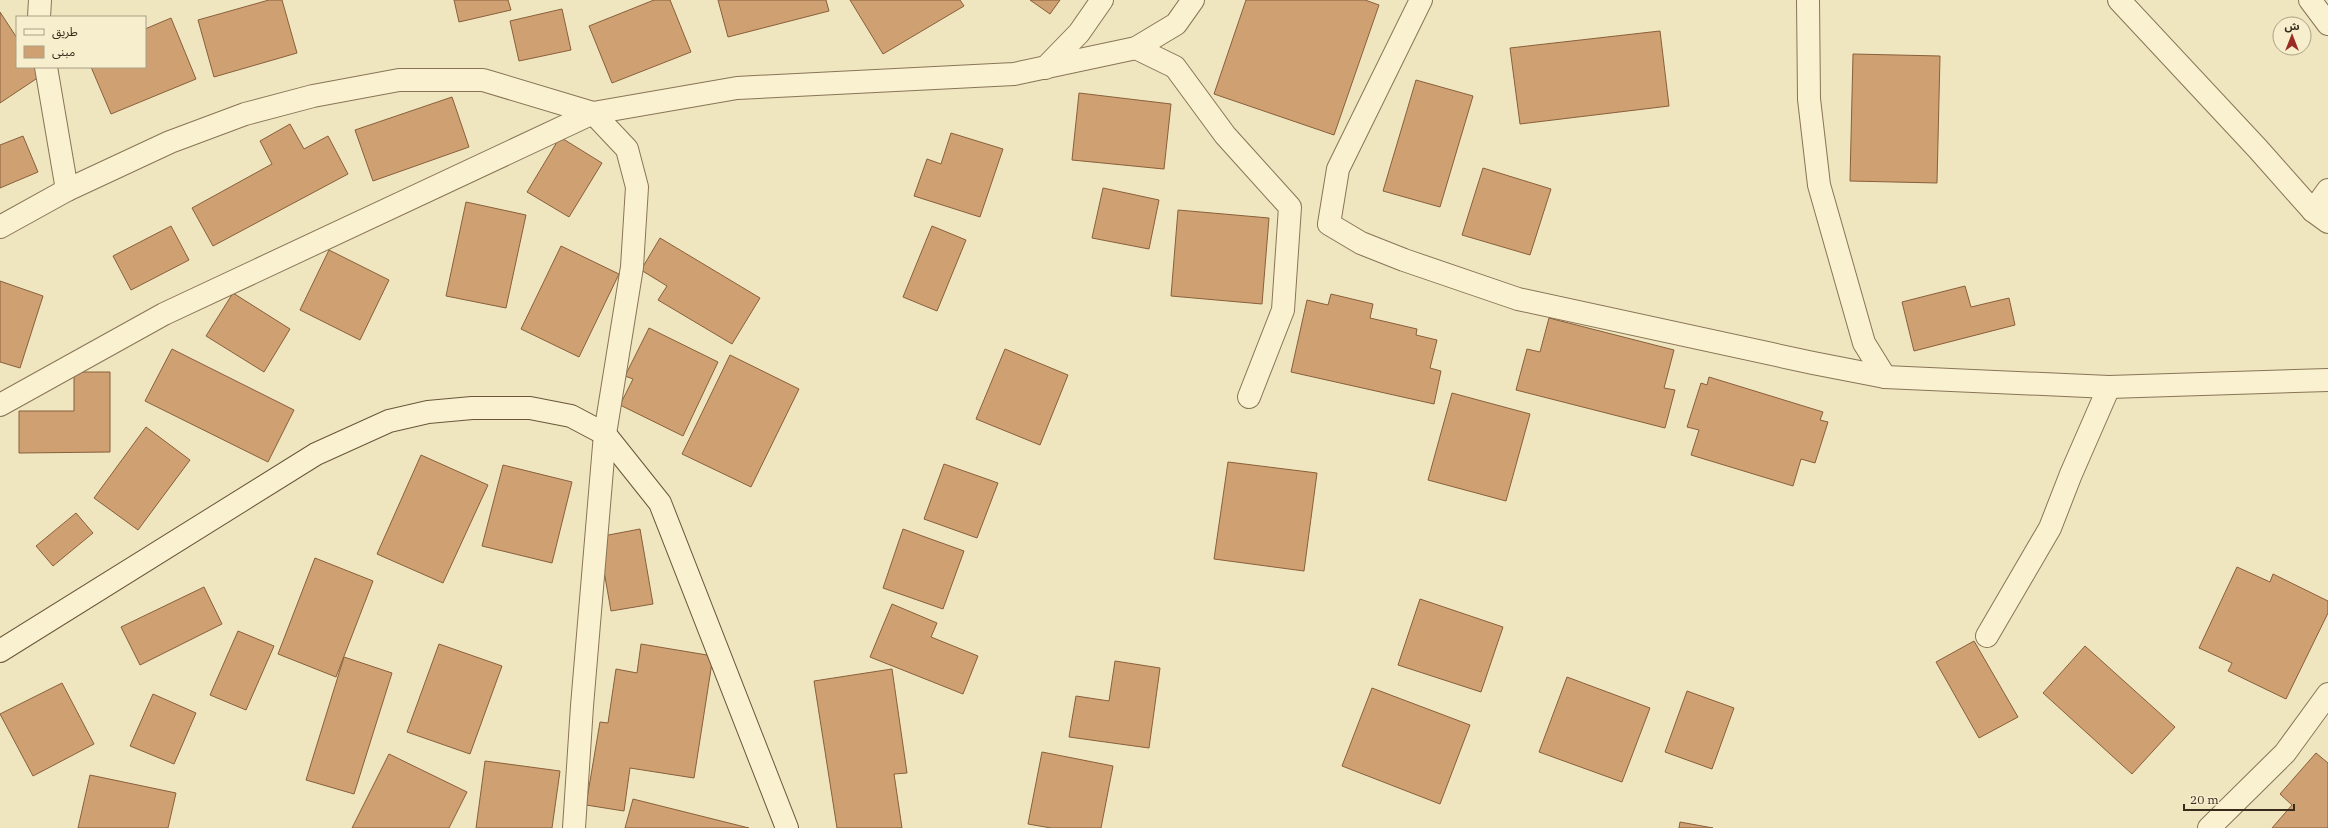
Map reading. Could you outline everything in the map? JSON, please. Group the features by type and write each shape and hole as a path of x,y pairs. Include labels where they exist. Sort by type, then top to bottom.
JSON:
{"street":[{"path":"39,16 40,0"},
{"path":"1046,68 1079,33 1102,0"},
{"path":"0,405 164,314 593,113 737,88 1014,74 1046,68 1136,48 1176,24 1193,0"},
{"path":"1421,0 1338,169 1329,224 1361,243 1404,260 1518,299 1813,363 1885,377 2109,387 2328,380"},
{"path":"1808,0 1809,99 1819,185 1864,343 1885,377"},
{"path":"2119,0 2320,217"},
{"path":"2310,0 2328,24"},
{"path":"1136,48 1175,67 1225,135 1290,207 1283,310 1249,397"},
{"path":"46,68 67,190"},
{"path":"0,227 67,190 170,142 245,114 313,96 399,80 483,80 593,113 627,149 637,187 632,267 605,434 582,698 574,828"},
{"path":"2320,217 2328,190"},
{"path":"1987,636 2050,528 2071,474 2109,387"},
{"path":"0,651 316,454 389,421 428,412 472,408 530,408 572,416 605,434 660,503 787,828"},
{"path":"2209,828 2285,753 2328,694"}],"building":[{"path":"269,0 282,0 297,53 214,77 198,20"},
{"path":"454,0 508,0 511,10 459,22"},
{"path":"654,0 670,0 691,52 612,83 589,26"},
{"path":"718,0 826,0 829,11 728,37"},
{"path":"850,0 960,0 964,6 883,54"},
{"path":"1030,0 1060,0 1050,14"},
{"path":"1246,0 1365,0 1379,5 1334,135 1214,94"},
{"path":"562,9 571,50 519,61 510,21"},
{"path":"0,12 16,36 16,68 37,68 42,75 0,103"},
{"path":"171,18 196,79 111,114 91,68 146,68 146,29"},
{"path":"1660,31 1669,106 1520,124 1510,48"},
{"path":"1853,54 1940,56 1937,183 1850,181"},
{"path":"1416,80 1473,96 1440,207 1383,191"},
{"path":"1079,93 1171,104 1164,169 1072,160"},
{"path":"452,97 469,147 373,181 355,130"},
{"path":"290,124 304,149 328,136 348,174 213,246 192,208 272,164 260,141"},
{"path":"951,133 1003,149 980,217 914,196 927,159 941,164"},
{"path":"23,136 38,172 0,188 0,145"},
{"path":"560,137 602,163 569,217 527,192"},
{"path":"1483,168 1551,189 1530,255 1462,235"},
{"path":"1103,188 1159,200 1149,249 1092,238"},
{"path":"466,202 526,215 506,308 446,296"},
{"path":"1178,210 1269,218 1262,304 1171,296"},
{"path":"171,226 189,260 131,290 113,256"},
{"path":"932,226 966,240 937,311 903,297"},
{"path":"660,238 760,298 732,344 658,300 667,286 641,270"},
{"path":"561,246 619,274 579,357 521,329"},
{"path":"329,250 389,280 360,340 300,310"},
{"path":"0,281 43,296 20,368 0,362"},
{"path":"1965,286 1971,307 2009,298 2015,325 1914,351 1902,302"},
{"path":"233,293 290,329 264,372 206,336"},
{"path":"1331,294 1373,304 1370,318 1417,329 1416,335 1437,340 1430,368 1441,371 1434,404 1291,372 1307,300 1328,305"},
{"path":"1549,318 1674,350 1664,388 1675,390 1665,428 1516,390 1527,349 1540,352"},
{"path":"649,328 718,362 683,436 620,405 633,379 625,376"},
{"path":"172,349 294,410 268,462 145,401"},
{"path":"1005,349 1068,375 1040,445 976,419"},
{"path":"730,355 799,389 751,487 682,454"},
{"path":"74,372 110,372 110,452 19,453 19,411 74,411"},
{"path":"1709,377 1823,412 1820,420 1828,422 1815,463 1801,459 1793,486 1691,455 1699,430 1687,427 1701,383 1707,385"},
{"path":"1452,393 1530,414 1506,501 1428,480"},
{"path":"146,427 190,460 138,530 94,498"},
{"path":"421,455 488,485 443,583 377,554"},
{"path":"1228,462 1317,473 1304,571 1214,559"},
{"path":"944,464 998,483 977,538 924,519"},
{"path":"503,465 572,482 552,563 482,546"},
{"path":"76,513 93,533 53,566 36,546"},
{"path":"640,529 653,604 611,611 598,537"},
{"path":"903,529 964,551 943,609 883,588"},
{"path":"315,558 373,581 336,677 278,654"},
{"path":"2237,567 2270,582 2273,574 2328,601 2328,613 2286,699 2228,671 2232,663 2199,648"},
{"path":"204,587 222,624 140,665 121,627"},
{"path":"1420,599 1503,627 1481,692 1398,665"},
{"path":"892,604 937,623 931,637 978,656 963,694 870,657"},
{"path":"238,631 274,646 246,710 210,695"},
{"path":"1974,641 2018,717 1979,738 1936,662"},
{"path":"439,644 502,666 470,754 407,732"},
{"path":"641,644 713,656 694,778 630,768 624,811 586,805 600,722 608,723 616,669 637,673"},
{"path":"2085,646 2175,727 2132,774 2043,693"},
{"path":"344,657 392,673 354,794 306,780"},
{"path":"1115,661 1160,668 1149,748 1069,737 1076,696 1109,701"},
{"path":"892,669 907,773 894,774 902,828 837,828 814,681"},
{"path":"1567,677 1650,708 1622,782 1539,752"},
{"path":"62,683 94,744 33,776 0,714"},
{"path":"1372,688 1470,725 1440,804 1342,766"},
{"path":"1687,691 1734,708 1712,769 1665,752"},
{"path":"153,694 196,713 174,764 130,746"},
{"path":"1042,752 1113,766 1101,828 1051,828 1028,824"},
{"path":"2316,753 2328,763 2328,828 2272,828 2292,805 2280,794"},
{"path":"389,754 467,792 449,828 352,828"},
{"path":"485,761 560,771 552,828 476,828"},
{"path":"90,775 176,793 168,828 78,828"},
{"path":"633,799 749,828 625,828"},
{"path":"1680,822 1713,828 1679,828"}]}
